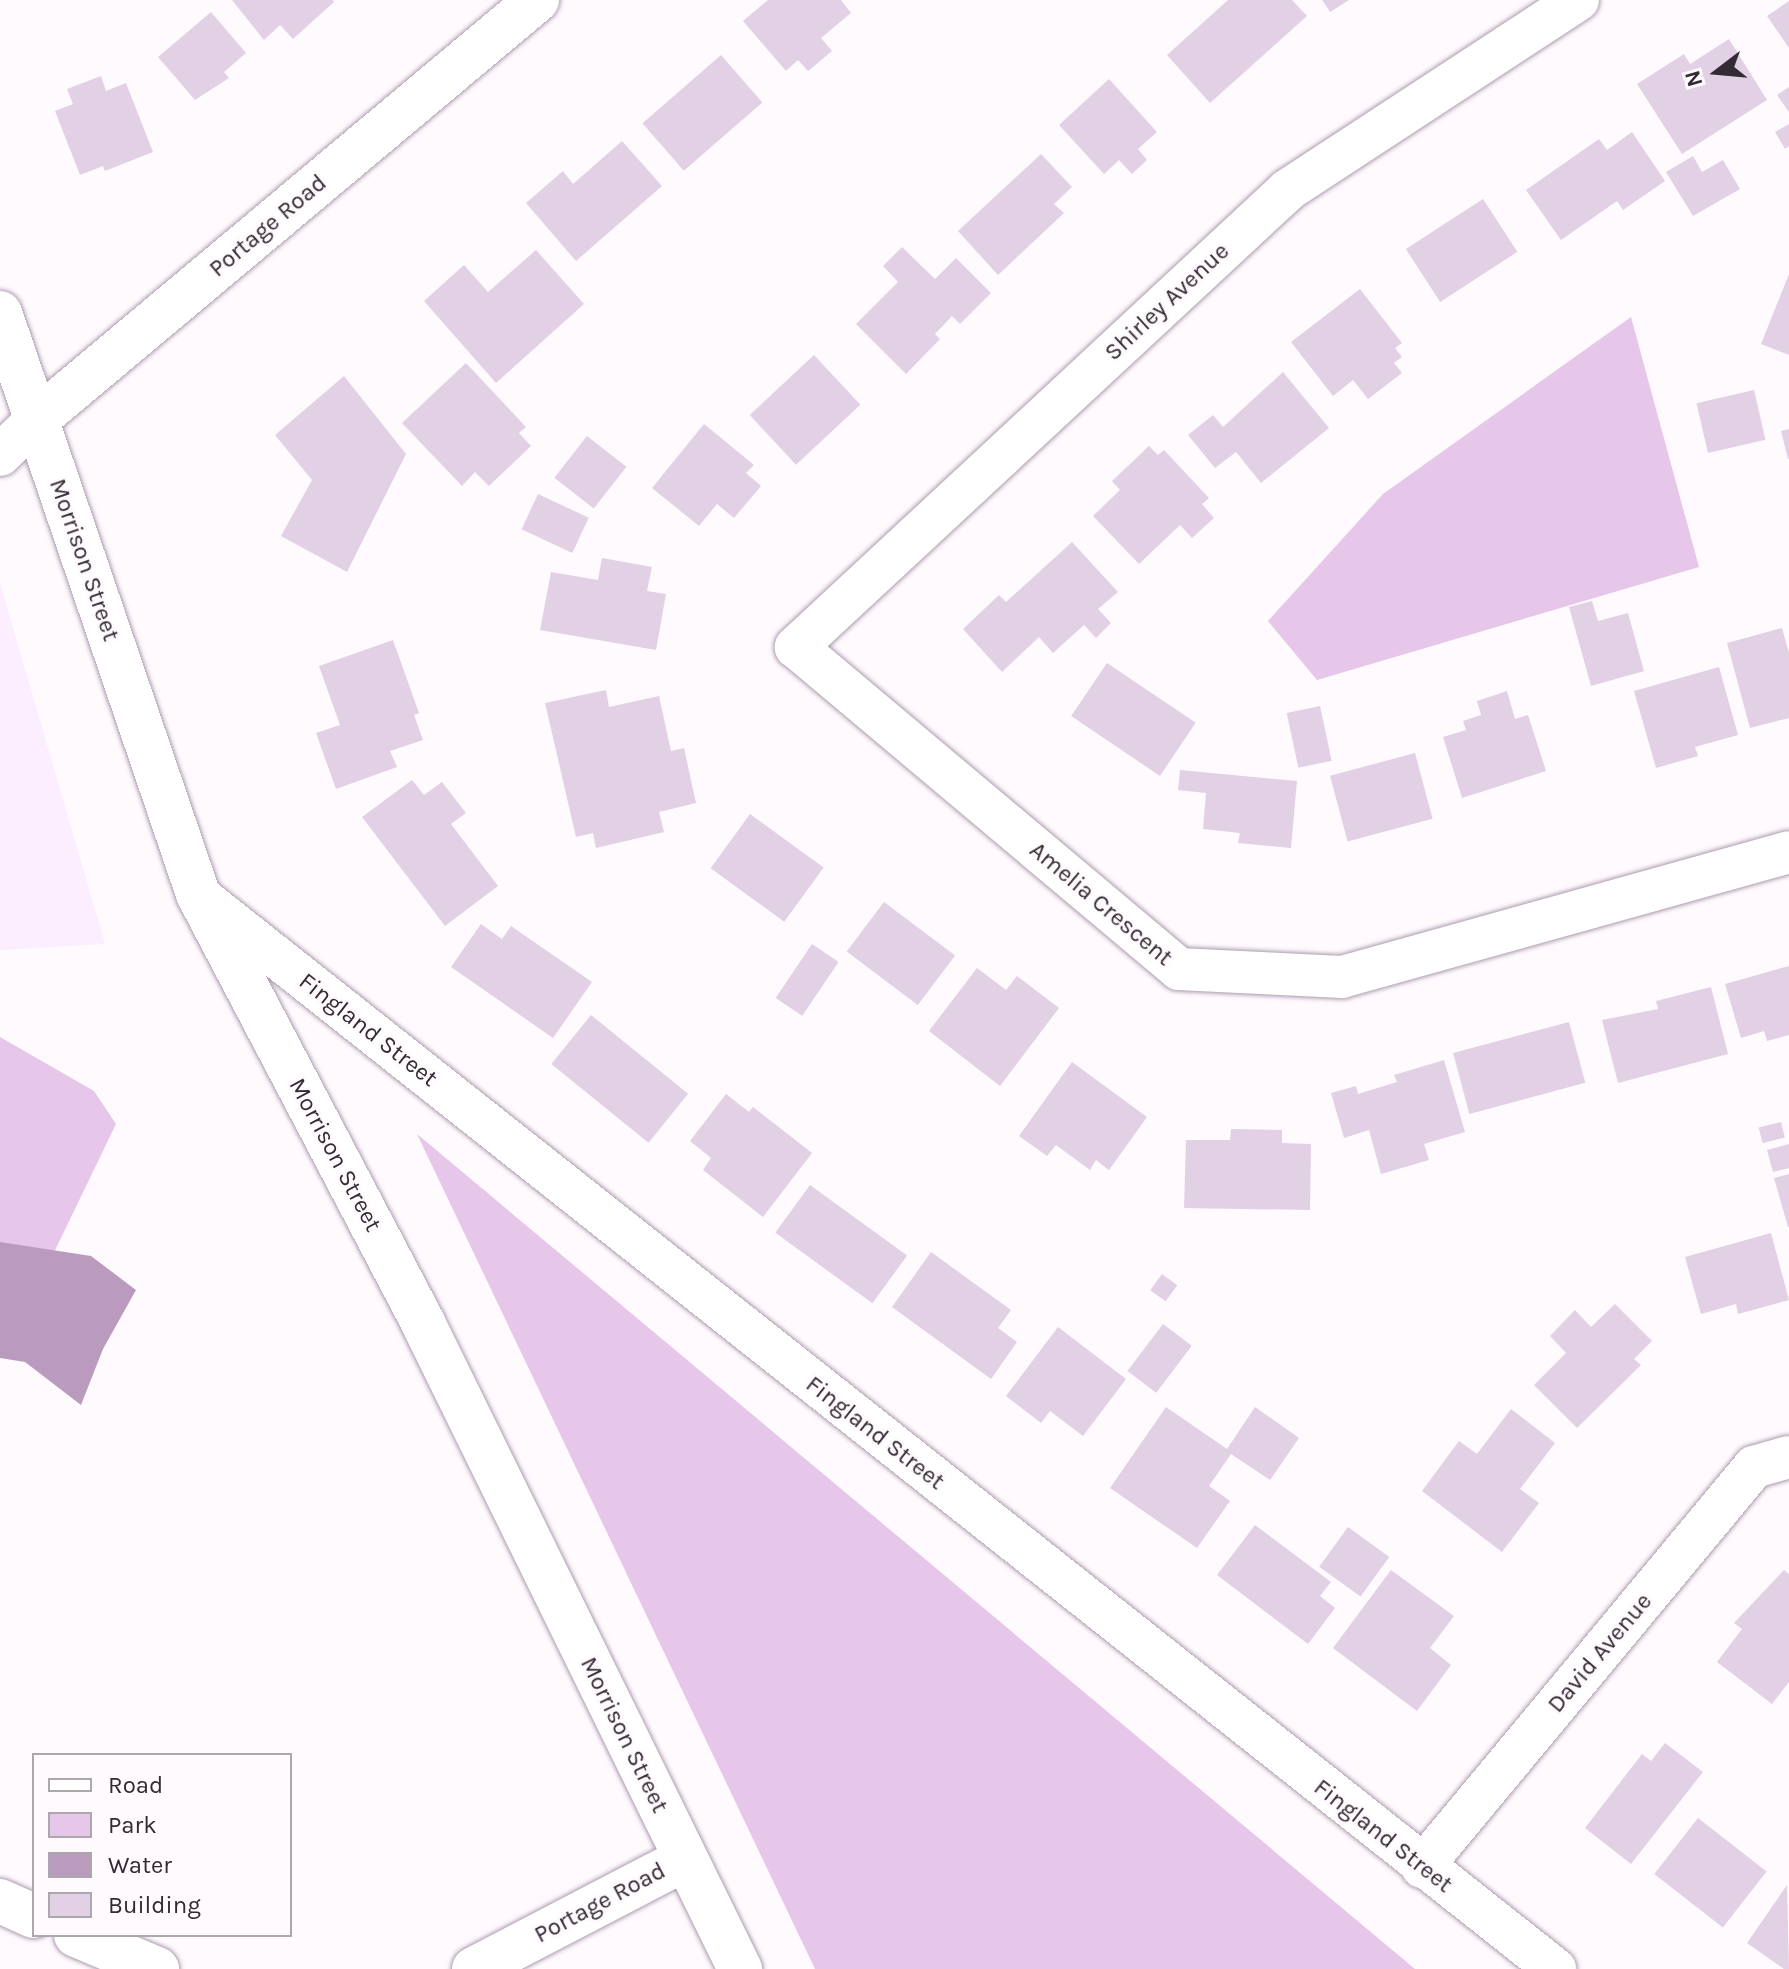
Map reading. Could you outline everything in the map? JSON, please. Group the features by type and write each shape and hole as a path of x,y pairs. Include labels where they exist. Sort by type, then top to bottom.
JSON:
{"street":[{"name":"Portage Road","path":"0,455 36,420 537,0"},
{"name":"Shirley Avenue","path":"800,651 796,647 1288,190 1578,0"},
{"name":"Morrison Street","path":"0,313 198,894 423,1323 740,1969"},
{"name":"Amelia Crescent","path":"800,651 1179,969 1342,977 1789,852"},
{"name":"Fingland Street","path":"198,894 1422,1867 1555,1969"},
{"name":"David Avenue","path":"1422,1867 1754,1467 1789,1457"},
{"name":"Portage Road","path":"474,1969 685,1859"},
{"path":"0,1901 32,1915"},
{"path":"81,1937 157,1969"}],"shaded area":[{"path":"0,583 105,944 0,950"}],"green space":[{"path":"1631,317 1699,567 1317,680 1268,621 1383,494"},
{"path":"0,1037 94,1091 116,1124 32,1298 0,1293"},
{"path":"417,1134 1415,1969 815,1969"}],"water":[{"path":"0,1242 91,1256 136,1290 103,1349 81,1405 25,1362 0,1358"}],"building":[{"path":"232,0 334,2 293,39 280,25 264,40"},
{"path":"768,0 841,0 851,13 821,38 832,51 808,71 798,60 786,71 743,21"},
{"path":"1228,0 1292,0 1307,16 1210,103 1167,55"},
{"path":"1322,0 1349,0 1330,12"},
{"path":"1789,1 1789,48 1767,16"},
{"path":"211,12 246,53 224,72 229,78 195,100 158,57"},
{"path":"1729,39 1767,100 1682,154 1637,84 1684,54 1690,64"},
{"path":"721,55 762,103 684,171 643,123"},
{"path":"101,76 106,91 126,83 153,152 105,171 103,166 80,175 55,111 73,104 67,89"},
{"path":"1109,79 1157,132 1138,149 1147,160 1132,174 1119,160 1104,174 1059,125"},
{"path":"1789,87 1789,112 1777,95"},
{"path":"1789,124 1789,146 1785,149 1775,132"},
{"path":"1632,132 1665,181 1623,210 1617,201 1561,240 1526,190 1599,139 1607,150"},
{"path":"622,141 662,186 576,261 526,203 563,171 573,184"},
{"path":"1041,154 1072,187 1054,204 1064,213 998,275 958,231"},
{"path":"1693,156 1702,172 1723,160 1740,189 1693,216 1666,172"},
{"path":"1483,199 1517,252 1440,302 1406,249"},
{"path":"902,247 935,279 956,258 991,293 960,324 952,316 935,334 940,339 906,374 856,324 898,282 883,266"},
{"path":"536,250 584,304 496,383 424,301 464,265 488,292"},
{"path":"1789,274 1789,355 1761,344"},
{"path":"1360,289 1402,343 1395,348 1402,357 1394,363 1402,373 1368,399 1353,380 1333,396 1291,342"},
{"path":"814,355 860,405 796,465 750,415"},
{"path":"466,363 526,427 519,433 531,446 489,486 475,472 462,486 402,423"},
{"path":"1283,372 1329,428 1261,483 1236,452 1215,468 1188,435 1213,415 1223,427"},
{"path":"344,376 406,454 347,572 281,536 312,480 275,435"},
{"path":"1754,390 1765,440 1708,453 1697,403"},
{"path":"704,424 754,465 746,473 761,486 734,518 717,504 699,526 652,488"},
{"path":"1789,429 1789,459 1788,459 1781,431"},
{"path":"587,436 626,467 594,509 554,478"},
{"path":"1149,446 1158,455 1164,450 1209,498 1202,504 1214,518 1192,538 1180,525 1139,564 1093,516 1120,490 1112,481"},
{"path":"538,494 589,518 572,553 522,529"},
{"path":"1072,542 1118,592 1098,609 1111,623 1096,638 1084,625 1053,653 1039,637 1002,672 963,629 999,595 1006,602"},
{"path":"602,558 652,567 647,591 666,594 656,650 540,630 551,572 598,580"},
{"path":"1592,601 1598,621 1628,613 1644,671 1591,686 1569,607"},
{"path":"1782,628 1789,653 1789,718 1750,728 1727,643"},
{"path":"393,640 419,713 414,715 423,740 390,751 397,767 336,789 316,733 340,725 319,666"},
{"path":"1107,663 1196,723 1160,776 1071,716"},
{"path":"1719,667 1738,735 1695,747 1698,756 1656,768 1634,691"},
{"path":"606,690 609,707 659,696 671,751 684,748 696,803 659,812 664,832 596,848 593,833 576,837 545,703"},
{"path":"1507,691 1515,719 1528,715 1546,771 1462,798 1443,737 1466,730 1463,721 1481,715 1477,701"},
{"path":"1320,706 1332,761 1298,768 1287,713"},
{"path":"1415,753 1433,819 1348,841 1330,776"},
{"path":"1180,770 1297,781 1291,848 1238,843 1240,833 1203,829 1206,793 1178,790"},
{"path":"412,780 424,795 442,782 466,813 451,824 498,886 445,926 362,817"},
{"path":"750,814 824,867 784,922 711,868"},
{"path":"884,902 955,956 918,1005 847,952"},
{"path":"481,924 502,939 511,926 592,982 553,1038 451,967"},
{"path":"812,944 839,962 802,1016 776,998"},
{"path":"1789,966 1789,1035 1767,1041 1764,1031 1741,1038 1725,984"},
{"path":"977,968 1006,990 1017,976 1059,1008 1000,1086 929,1031"},
{"path":"1711,987 1728,1054 1618,1083 1602,1020 1658,1009 1656,1001"},
{"path":"591,1015 688,1094 648,1143 551,1064"},
{"path":"1569,1022 1585,1083 1469,1114 1453,1053"},
{"path":"1444,1060 1465,1132 1424,1144 1429,1160 1381,1174 1369,1130 1344,1138 1331,1093 1356,1086 1358,1094 1397,1082 1394,1075"},
{"path":"1072,1062 1147,1117 1109,1170 1096,1160 1090,1170 1056,1145 1047,1156 1019,1136"},
{"path":"726,1094 749,1112 753,1107 812,1153 763,1217 703,1170 711,1158 690,1141"},
{"path":"1781,1122 1785,1138 1763,1143 1759,1128"},
{"path":"1231,1129 1282,1130 1282,1143 1311,1144 1310,1210 1184,1208 1186,1140 1230,1140"},
{"path":"1789,1144 1789,1168 1773,1172 1767,1150"},
{"path":"1789,1174 1789,1227 1788,1227 1774,1178"},
{"path":"810,1185 907,1256 872,1303 775,1233"},
{"path":"1771,1233 1789,1300 1738,1314 1736,1304 1701,1314 1685,1257"},
{"path":"931,1252 1011,1310 998,1328 1017,1342 991,1379 892,1307"},
{"path":"1162,1274 1177,1285 1166,1301 1150,1290"},
{"path":"1615,1304 1652,1341 1634,1359 1641,1365 1577,1428 1534,1385 1566,1353 1550,1336 1575,1310 1591,1327"},
{"path":"1163,1324 1192,1346 1156,1393 1127,1371"},
{"path":"1058,1327 1126,1379 1083,1436 1050,1411 1041,1423 1006,1396"},
{"path":"1166,1407 1227,1449 1255,1407 1299,1438 1270,1480 1231,1454 1209,1486 1230,1501 1197,1548 1110,1488"},
{"path":"1511,1409 1555,1443 1520,1489 1539,1503 1502,1552 1422,1491 1459,1441 1477,1454"},
{"path":"1255,1525 1331,1582 1320,1596 1335,1608 1308,1644 1217,1575"},
{"path":"1348,1527 1389,1557 1360,1597 1319,1567"},
{"path":"1391,1570 1454,1616 1430,1648 1451,1665 1417,1711 1333,1648"},
{"path":"1784,1570 1789,1574 1789,1682 1772,1704 1717,1662 1742,1629 1734,1623"},
{"path":"1665,1743 1703,1772 1631,1864 1585,1828 1642,1754 1651,1761"},
{"path":"1698,1818 1767,1872 1723,1928 1654,1874"},
{"path":"1787,1885 1789,1969 1784,1969 1747,1943"}]}
